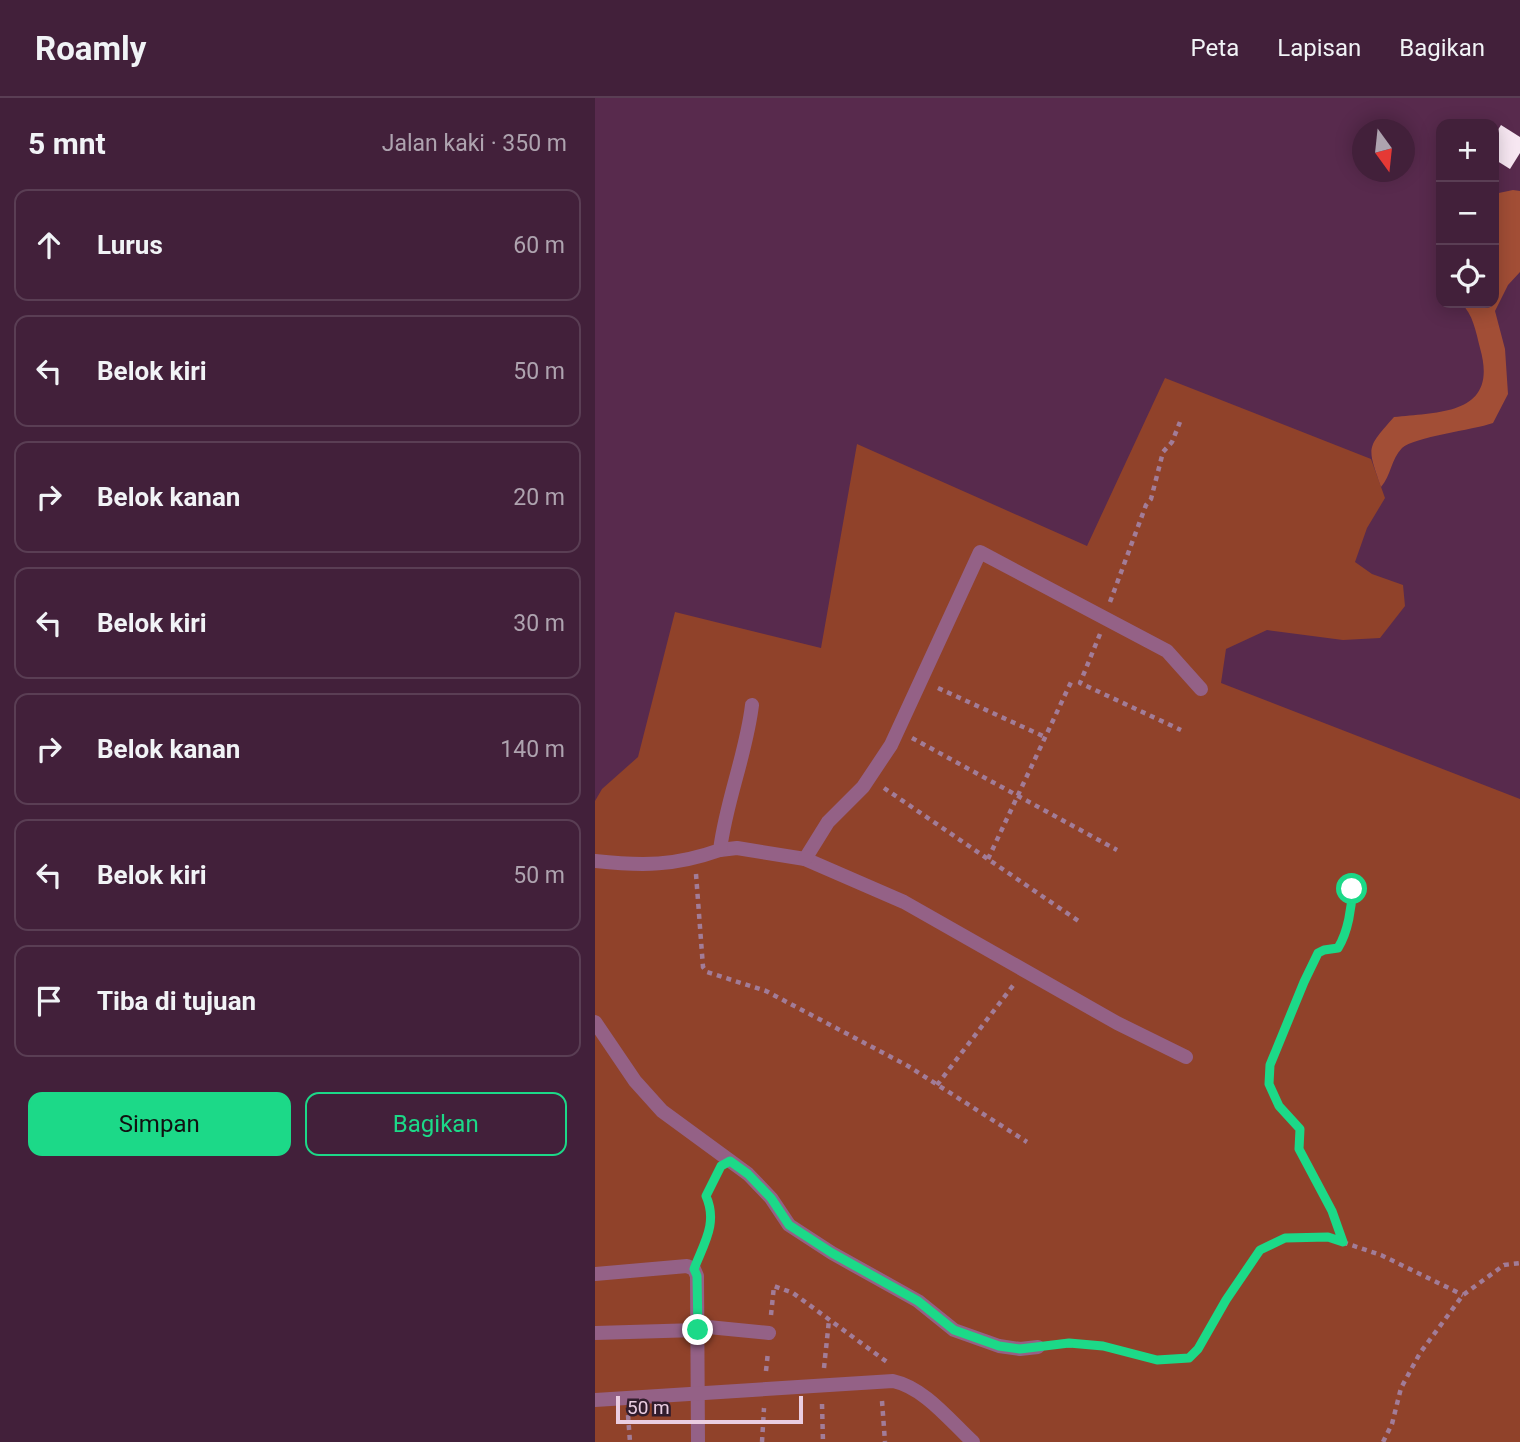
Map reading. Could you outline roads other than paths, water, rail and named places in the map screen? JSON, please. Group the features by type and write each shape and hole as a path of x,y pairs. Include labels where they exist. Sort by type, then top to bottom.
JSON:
{"lane":[{"path":"805,859 828,822 869,779 891,745 980,552 1167,651 1201,689"},
{"path":"720,850 752,705"},
{"path":"595,860 668,864 737,848 805,859 904,902 1117,1023 1186,1058"},
{"path":"595,1022 635,1081 662,1111 748,1174 771,1198 789,1225 832,1253 918,1301 954,1330 999,1346 1020,1349 1038,1347"},
{"path":"595,1273 687,1266 694,1269 697,1276 698,1442"},
{"path":"595,1333 698,1328 769,1333"},
{"path":"595,1400 893,1381 905,1384 926,1398 974,1442"}]}
